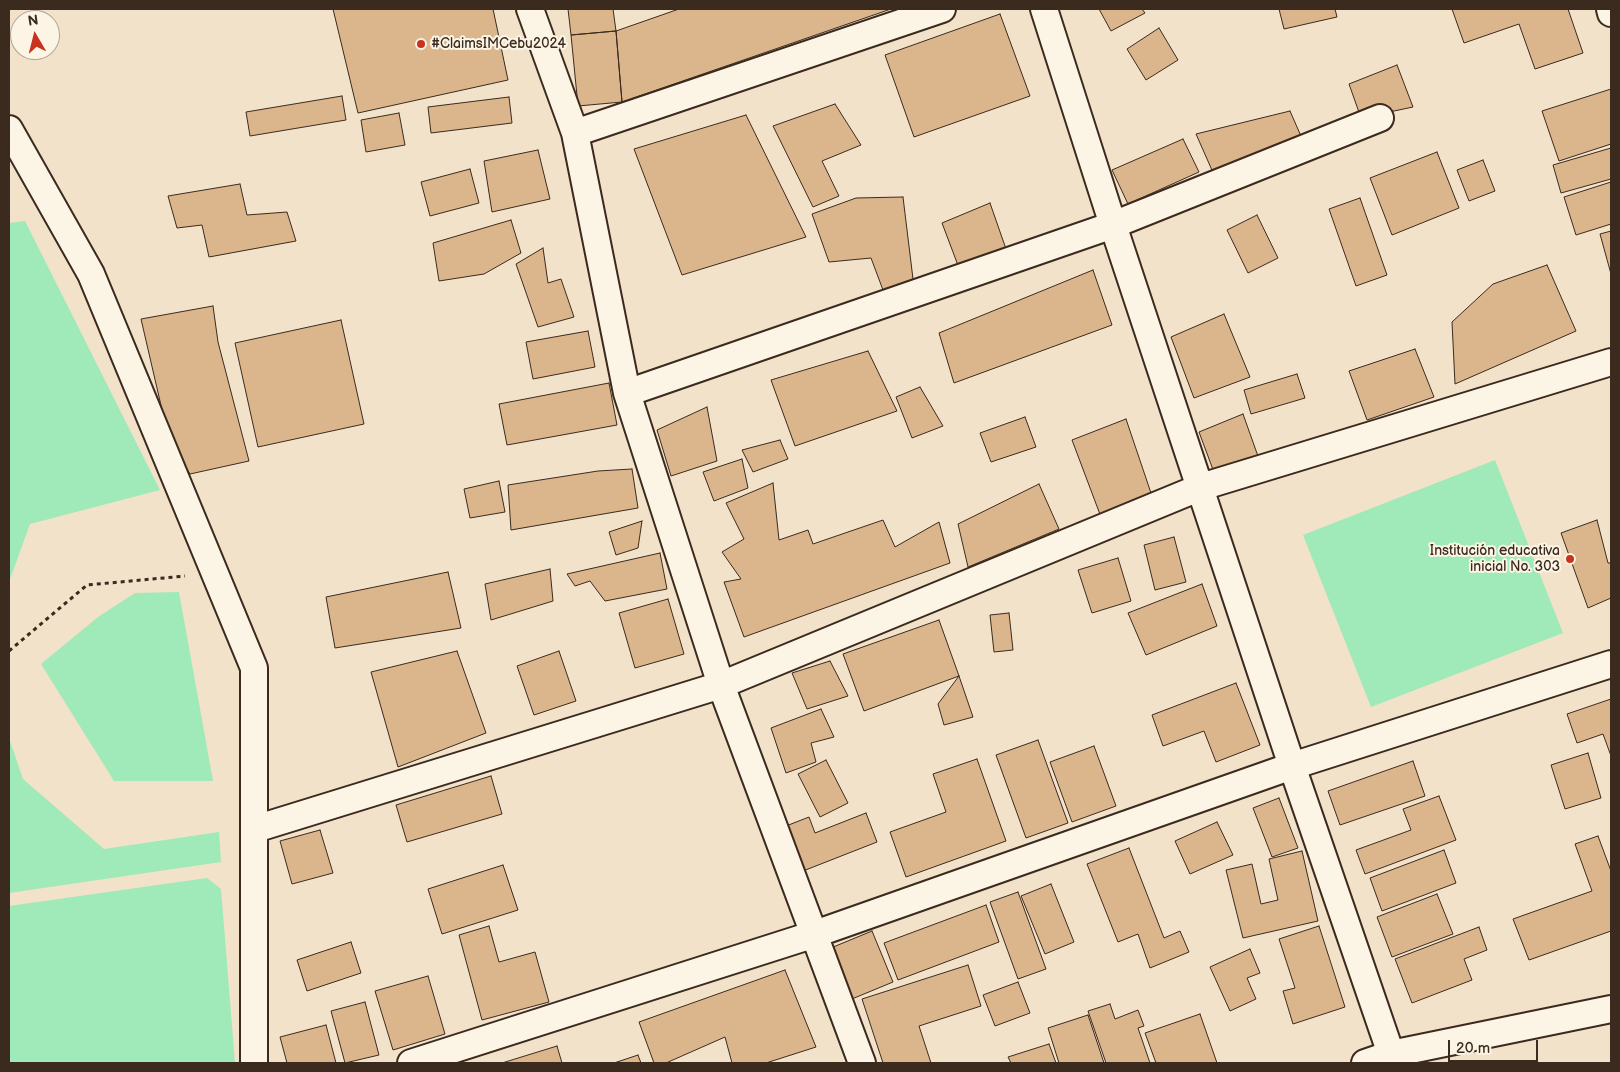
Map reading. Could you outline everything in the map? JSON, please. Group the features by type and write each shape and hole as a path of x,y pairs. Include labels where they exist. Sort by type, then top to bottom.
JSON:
{"street":[{"path":"530,9 575,132 627,393 721,685 862,1063"},
{"path":"575,132 942,9"},
{"path":"1044,9 1113,225 1292,766 1391,1054"},
{"path":"1610,9 1611,13"},
{"path":"627,393 1113,225 1380,118"},
{"path":"9,129 91,274 254,668 254,1063"},
{"path":"254,828 721,685 1201,487 1611,362"},
{"path":"411,1063 814,934 1292,766 1611,664"},
{"path":"1365,1063 1391,1054 1611,1009"}],"path":[{"path":"9,651 87,585 215,574"}],"green space":[{"path":"25,221 160,490 30,524 9,582 9,223"},
{"path":"1495,460 1563,633 1371,707 1303,535"},
{"path":"179,592 213,781 114,781 41,664 98,617 135,593"},
{"path":"9,738 23,779 104,849 219,832 221,862 9,893"},
{"path":"207,878 221,889 235,1063 9,1063 9,906"}],"building":[{"name":"#ClaimsIMCebu2024","path":"333,9 493,9 508,80 358,113"},
{"path":"568,9 613,9 616,31 571,35"},
{"path":"679,9 891,9 622,102 616,31"},
{"path":"1099,9 1142,9 1145,13 1111,31"},
{"path":"1279,9 1335,9 1337,17 1284,29"},
{"path":"1452,9 1568,9 1583,53 1535,69 1519,24 1464,43"},
{"path":"1000,14 1030,96 914,137 885,55"},
{"path":"1159,28 1178,60 1146,80 1127,49"},
{"path":"616,31 622,102 578,106 571,35"},
{"path":"1397,65 1413,107 1361,118 1349,84"},
{"path":"1611,89 1611,144 1559,161 1542,111"},
{"path":"342,96 346,120 250,136 246,112"},
{"path":"509,97 512,123 431,133 428,107"},
{"path":"835,104 861,145 822,161 839,196 813,207 773,126"},
{"path":"1290,111 1304,143 1215,177 1196,134"},
{"path":"399,113 405,145 366,152 361,120"},
{"path":"746,115 806,237 682,275 634,149"},
{"path":"1183,139 1199,172 1128,204 1112,170"},
{"path":"1611,148 1611,179 1561,193 1553,165"},
{"path":"538,150 550,199 492,212 484,161"},
{"path":"1437,152 1459,208 1392,235 1370,178"},
{"path":"1483,160 1495,191 1469,201 1457,170"},
{"path":"470,169 479,203 430,216 421,182"},
{"path":"1611,182 1611,224 1576,235 1564,197"},
{"path":"240,184 247,215 287,212 296,241 209,257 202,225 177,228 168,196"},
{"path":"903,197 913,279 883,290 871,258 829,262 812,214 856,198"},
{"path":"1360,198 1387,275 1356,286 1329,209"},
{"path":"990,203 1006,249 959,268 942,223"},
{"path":"1257,215 1278,258 1248,273 1227,230"},
{"path":"511,220 521,253 484,274 439,281 433,243"},
{"path":"1611,231 1611,274 1600,234"},
{"path":"543,248 548,283 561,279 574,317 538,327 516,264"},
{"path":"1547,265 1576,331 1455,384 1452,322 1493,284"},
{"path":"1093,270 1112,325 954,383 939,333"},
{"path":"213,306 218,342 249,461 190,474 169,440 141,319"},
{"path":"1224,314 1250,377 1194,398 1171,337"},
{"path":"341,320 364,424 258,447 235,343"},
{"path":"588,331 595,367 533,379 526,342"},
{"path":"1415,349 1434,397 1367,420 1349,371"},
{"path":"868,351 897,411 795,446 771,380"},
{"path":"1297,374 1305,398 1251,414 1244,390"},
{"path":"609,383 617,425 507,445 499,404"},
{"path":"920,387 943,426 912,438 896,397"},
{"path":"707,407 717,461 671,476 657,430"},
{"path":"1243,414 1259,459 1215,475 1199,432"},
{"path":"1025,417 1036,447 991,462 980,433"},
{"path":"1126,419 1152,496 1101,517 1072,440"},
{"path":"780,440 788,459 753,472 742,450"},
{"path":"742,459 748,488 714,501 703,472"},
{"path":"632,469 638,508 511,530 508,485 598,471"},
{"path":"499,481 505,512 470,518 464,489"},
{"path":"773,483 779,540 808,530 813,544 883,520 895,547 939,522 950,563 744,637 724,582 741,579 722,552 744,539 726,503"},
{"path":"1039,484 1059,529 968,567 958,524"},
{"path":"1597,520 1608,563 1611,563 1611,598 1588,608 1561,533"},
{"path":"642,521 638,548 616,555 609,532"},
{"path":"1174,537 1186,582 1155,590 1144,545"},
{"path":"660,553 667,589 605,601 590,581 575,586 567,574"},
{"path":"1118,558 1131,601 1092,613 1078,570"},
{"path":"550,569 553,601 491,620 485,584"},
{"path":"448,572 461,628 335,648 326,597"},
{"path":"1202,584 1217,626 1146,655 1128,613"},
{"path":"668,599 684,654 635,668 619,613"},
{"path":"1009,613 1013,650 994,652 990,615"},
{"path":"939,620 959,676 864,711 843,654"},
{"path":"457,651 486,733 398,767 371,672"},
{"path":"559,651 576,701 534,715 517,666"},
{"path":"830,661 848,696 807,709 792,673"},
{"path":"959,676 973,717 944,725 938,704"},
{"path":"1236,683 1260,745 1216,762 1204,731 1163,746 1152,715"},
{"path":"1611,699 1611,756 1603,734 1577,743 1567,714"},
{"path":"821,709 834,737 811,743 816,762 786,773 771,728"},
{"path":"1038,740 1068,823 1026,838 996,755"},
{"path":"1094,746 1116,806 1072,822 1050,762"},
{"path":"1588,753 1601,798 1565,809 1551,765"},
{"path":"977,759 1006,841 906,877 890,832 946,812 933,774"},
{"path":"826,760 848,803 820,817 798,774"},
{"path":"1413,761 1425,796 1340,825 1328,791"},
{"path":"491,776 502,814 407,842 396,805"},
{"path":"1439,796 1456,840 1365,874 1356,850 1411,830 1403,809"},
{"path":"1279,798 1298,848 1272,857 1253,808"},
{"path":"866,813 877,842 803,871 786,826 809,817 815,833"},
{"path":"1217,822 1233,855 1190,874 1175,841"},
{"path":"320,830 333,873 292,884 280,841"},
{"path":"1598,836 1611,871 1611,931 1529,960 1513,919 1592,891 1575,844"},
{"path":"1129,848 1164,938 1180,931 1189,952 1150,968 1138,934 1118,942 1087,864"},
{"path":"1444,850 1456,883 1382,911 1370,878"},
{"path":"1302,851 1318,921 1243,938 1226,870 1252,864 1261,904 1278,900 1269,859"},
{"path":"503,865 518,910 442,934 428,889"},
{"path":"1051,884 1074,942 1045,954 1021,896"},
{"path":"1018,892 1046,969 1018,979 990,902"},
{"path":"1437,894 1453,934 1392,957 1377,917"},
{"path":"986,905 999,942 898,980 884,943"},
{"path":"489,926 499,962 535,952 549,1002 482,1020 459,935"},
{"path":"1319,926 1345,1007 1293,1024 1283,991 1295,988 1279,939"},
{"path":"1479,927 1487,950 1464,959 1472,980 1412,1003 1395,959"},
{"path":"872,931 893,982 847,1001 826,950"},
{"path":"351,942 361,973 307,991 297,960"},
{"path":"1250,949 1260,973 1247,978 1256,999 1230,1011 1210,967"},
{"path":"968,965 981,1006 919,1026 931,1063 883,1063 862,999"},
{"path":"785,970 816,1047 766,1063 732,1063 725,1037 666,1063 654,1063 639,1022"},
{"path":"428,976 445,1034 393,1050 375,991"},
{"path":"1018,982 1030,1013 995,1026 983,995"},
{"path":"365,1002 379,1055 345,1063 331,1011"},
{"path":"1110,1004 1115,1019 1138,1010 1144,1026 1138,1028 1150,1063 1106,1063 1088,1011"},
{"path":"1200,1014 1217,1063 1156,1063 1145,1033"},
{"path":"1088,1015 1104,1063 1059,1063 1048,1028"},
{"path":"326,1025 336,1063 287,1063 280,1037"},
{"path":"1049,1044 1056,1063 1011,1063 1008,1057"},
{"path":"557,1046 562,1063 502,1063"},
{"path":"638,1055 641,1063 614,1063"}],"place":[{"name":"#ClaimsIMCebu2024","path":"421,44"},
{"name":"Institución educativa inicial No. 303","path":"1570,559"}]}
